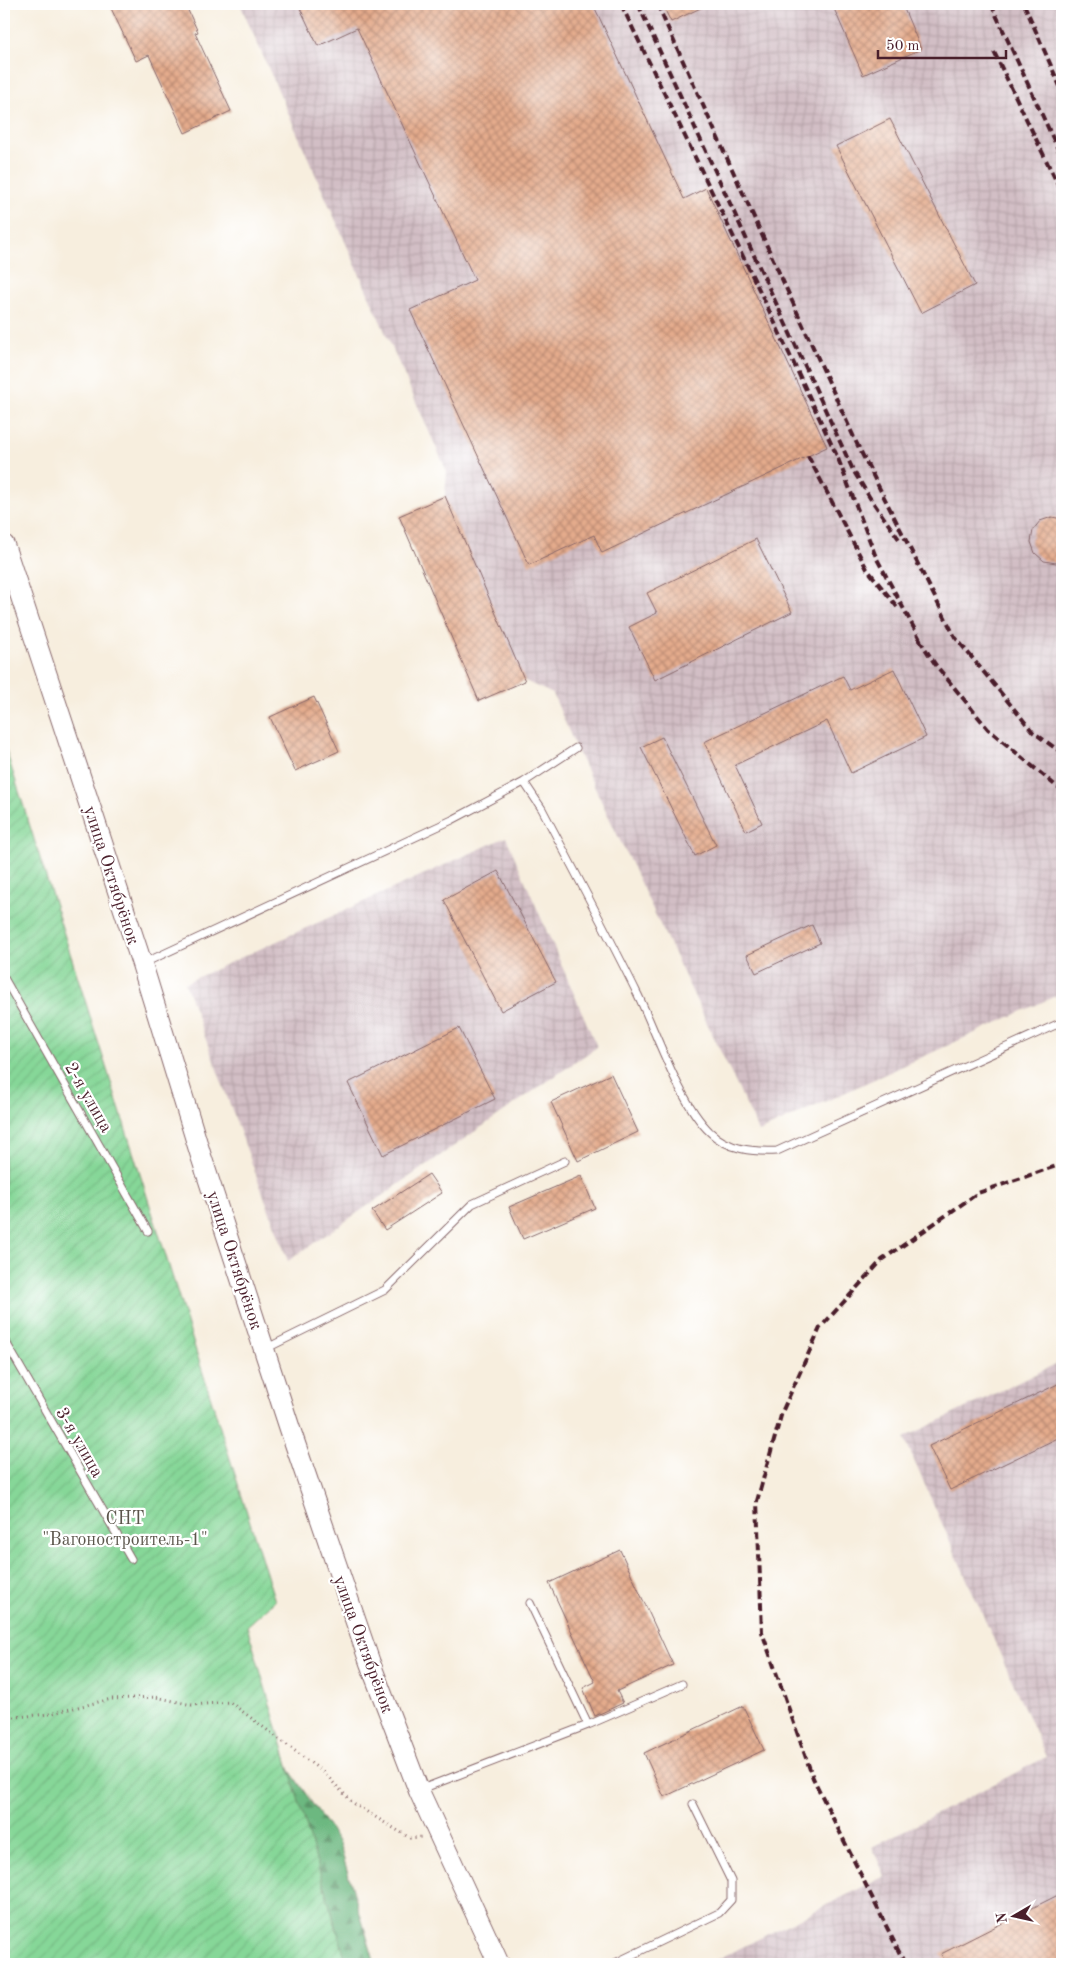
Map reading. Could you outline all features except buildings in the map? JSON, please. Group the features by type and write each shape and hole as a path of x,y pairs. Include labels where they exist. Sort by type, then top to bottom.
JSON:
{"street":[{"name":"улица Октябрёнок","path":"4,544 142,964 201,1156 264,1349 370,1663 419,1790 499,1964"}],"lane":[{"path":"142,964 452,820 524,782 576,748"},
{"path":"524,782 542,809 638,995 683,1092 710,1132 744,1151 777,1151 1062,1022"},
{"name":"2-я улица","path":"4,978 148,1230"},
{"path":"264,1349 385,1290 472,1204 566,1162"},
{"name":"3-я улица","path":"4,1339 131,1559"},
{"path":"530,1603 588,1725"},
{"path":"419,1790 588,1725 682,1684"},
{"path":"613,1964 719,1913 731,1900 731,1881 693,1804"}],"path":[{"path":"4,1718 49,1714 111,1699 156,1697 192,1705 230,1702 323,1772 354,1804 410,1838 440,1836"}],"shaded area":[{"path":"240,4 1062,4 1062,993 759,1132 576,748 553,694 525,681 479,701 399,516 445,496 447,472"},
{"path":"506,837 597,1047 288,1261 185,983"},
{"path":"1062,1361 1062,1964 708,1964 885,1876 872,1847 1046,1757 904,1438"}],"green space":[{"name":"СНТ \"Вагоностроитель-1\"","path":"4,744 275,1601 247,1626 347,1964 4,1964"},
{"path":"276,1724 289,1769 339,1843 375,1964 182,1964"}],"railway":[{"path":"621,4 837,456 876,557 923,645"},
{"path":"638,4 853,470 901,542"},
{"path":"657,4 857,444 955,637 1033,732 1062,753"},
{"path":"991,4 1062,158"},
{"path":"1024,4 1062,91"},
{"path":"994,52 1062,193"},
{"path":"808,456 867,569 898,608"},
{"path":"919,639 935,664 988,729 1062,789"},
{"path":"905,1964 813,1778 762,1632 757,1501 782,1412 820,1328 882,1260 978,1193 1062,1164"}]}
